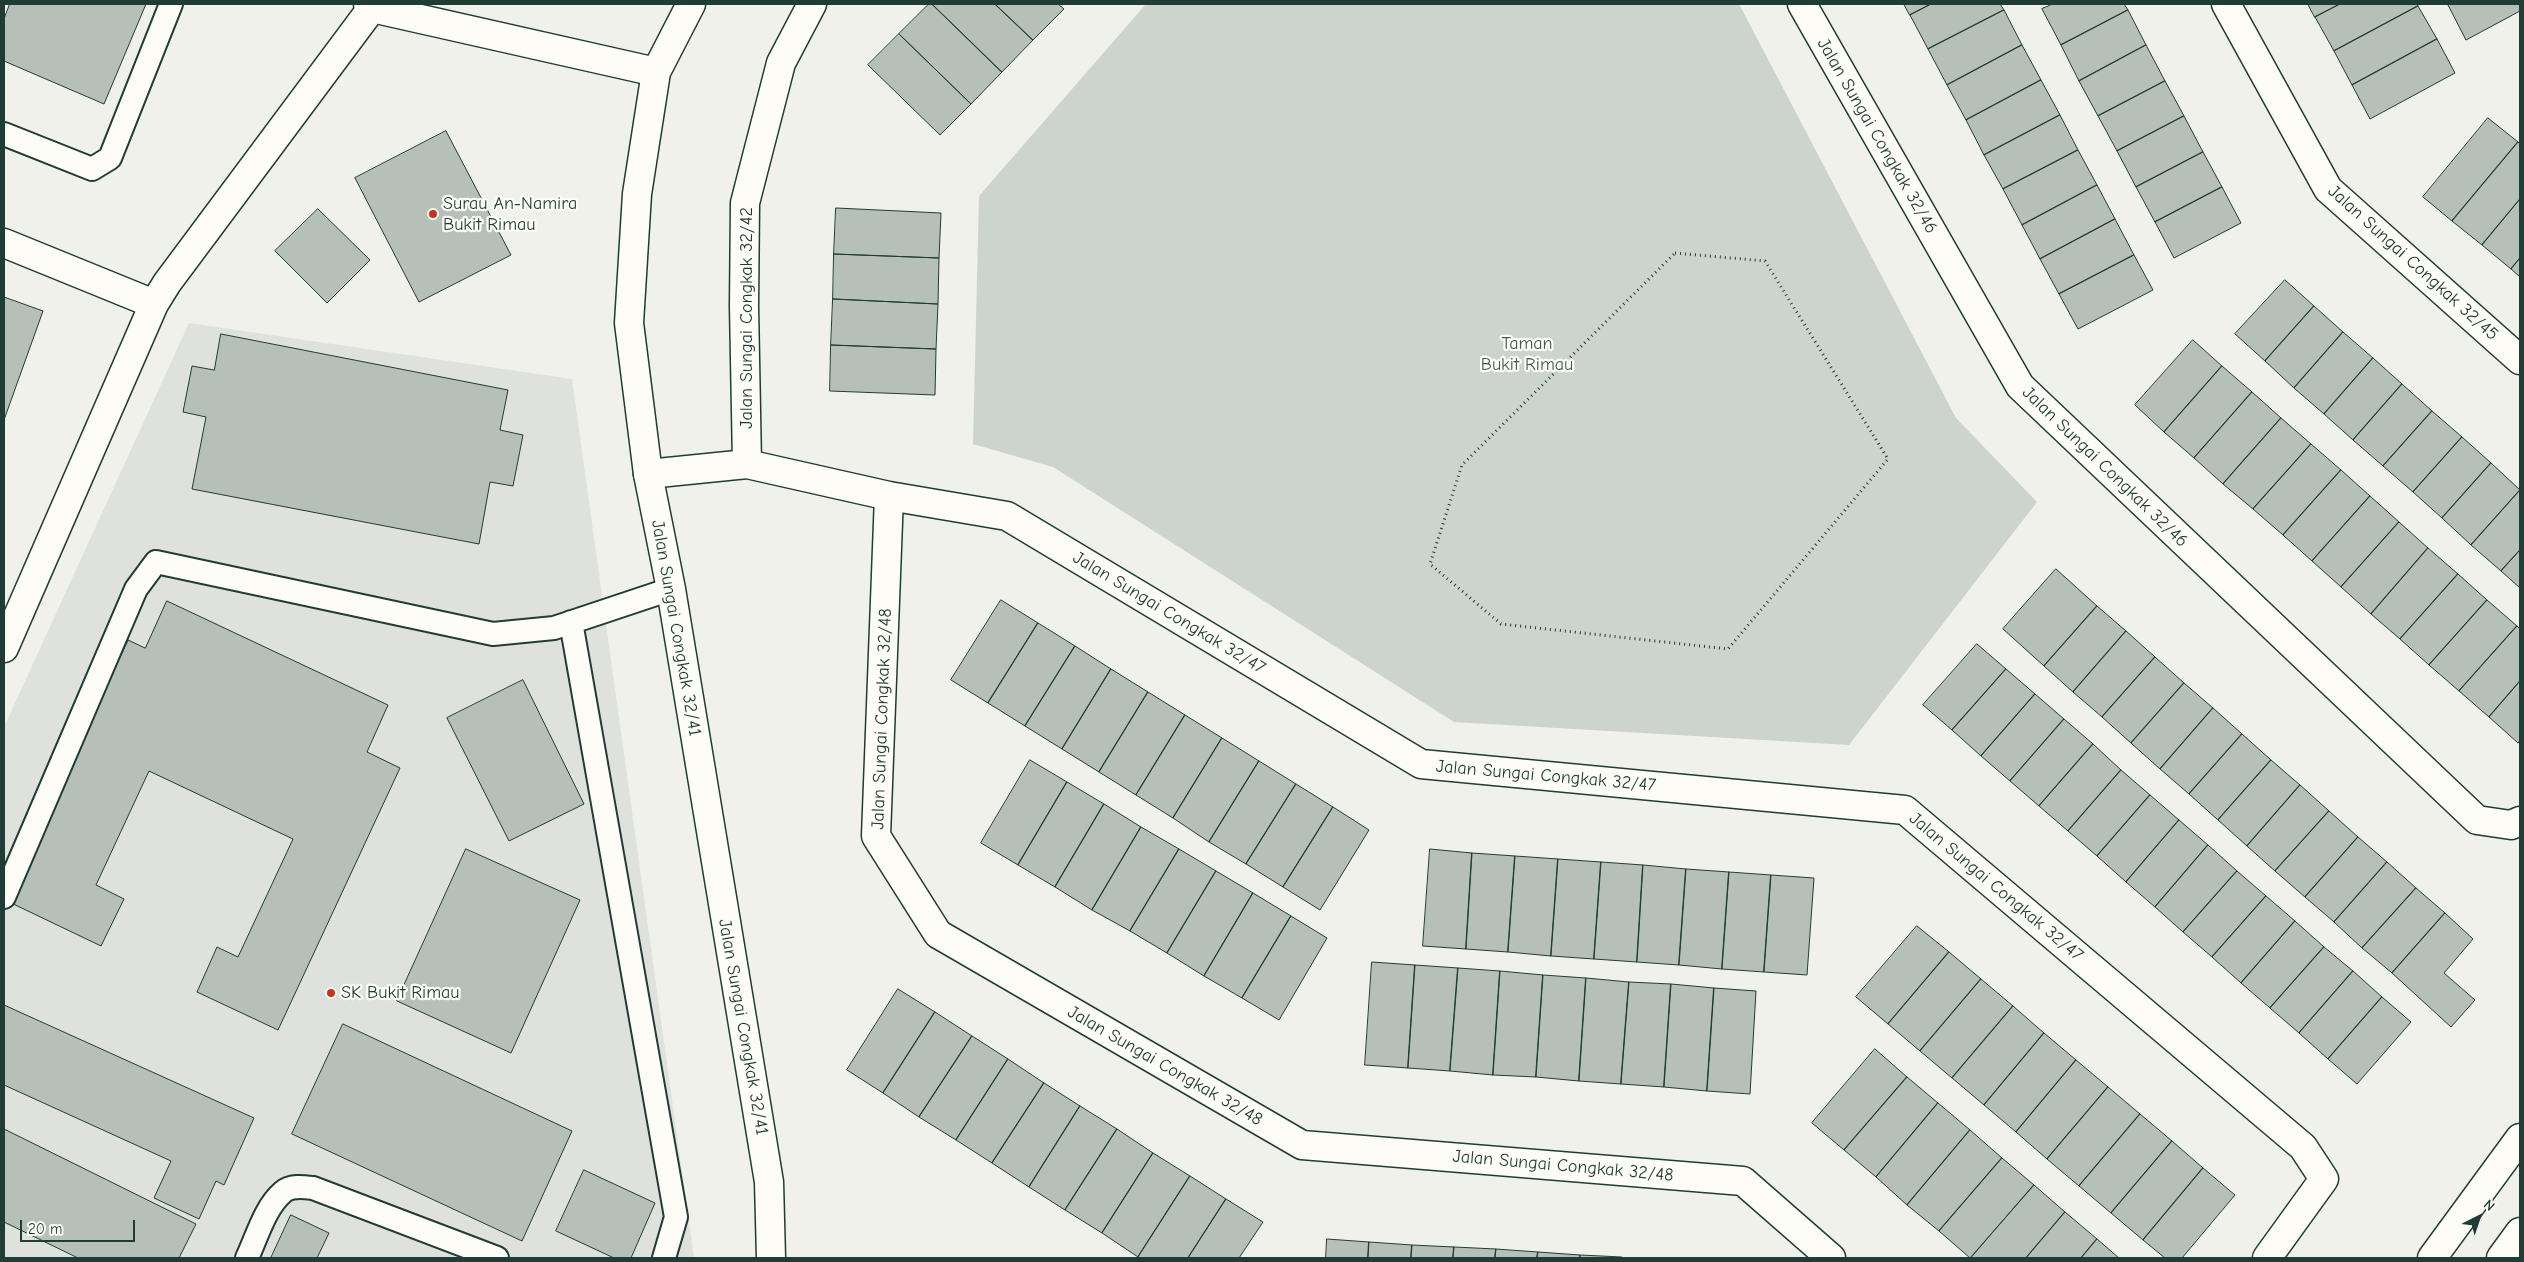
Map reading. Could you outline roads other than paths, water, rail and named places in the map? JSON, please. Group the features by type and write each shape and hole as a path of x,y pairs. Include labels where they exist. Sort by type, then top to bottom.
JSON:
{"street":[{"name":"Jalan Sungai Congkak 32/41","path":"691,4 656,72 637,194 629,323 648,474 671,590 769,1182 772,1258"},
{"name":"Jalan Sungai Congkak 32/42","path":"747,464 744,306 745,203 781,64 812,4"},
{"name":"Jalan Sungai Congkak 32/46","path":"1802,4 2020,386 2477,820 2511,826 2520,821"},
{"name":"Jalan Sungai Congkak 32/45","path":"2226,4 2328,189 2520,360"},
{"path":"4,648 154,304 167,283 370,6 656,72"},
{"path":"4,243 154,304"},
{"name":"Jalan Sungai Congkak 32/47","path":"648,474 747,464 889,496 1007,516 1421,764 1905,810 2303,1147 2324,1179 2267,1258"},
{"name":"Jalan Sungai Congkak 32/48","path":"889,496 876,836 938,934 1302,1145 1743,1181 1831,1258"},
{"path":"2432,1258 2520,1138"},
{"path":"2501,1258 2520,1232"}],"lane":[{"path":"4,134 92,169 110,158 171,4"},
{"path":"4,897 136,589 156,562 493,634 554,628 671,590"},
{"path":"571,622 676,1217 664,1258"},
{"path":"247,1258 273,1204 284,1191 299,1186 314,1188 497,1258"}],"place":[{"name":"Surau An-Namira Bukit Rimau","path":"433,214"},
{"name":"SK Bukit Rimau","path":"331,993"}],"park label":[{"name":"Taman Bukit Rimau","path":"1527,354"}]}
